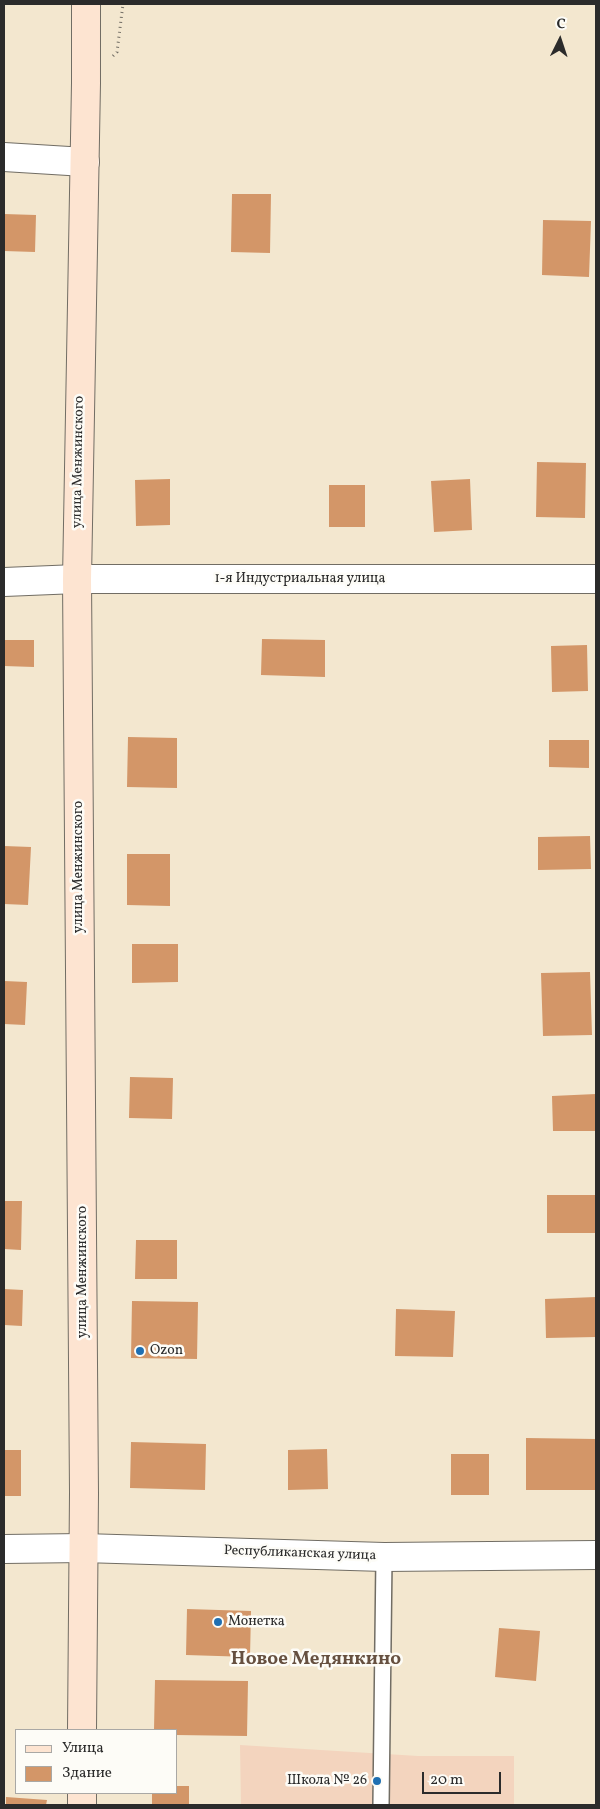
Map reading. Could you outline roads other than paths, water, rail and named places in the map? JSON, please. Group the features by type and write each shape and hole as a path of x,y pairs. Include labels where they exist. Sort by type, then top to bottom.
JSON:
{"main road":[{"name":"улица Менжинского","path":"82,1729 84,1473 77,579 86,4"}],"street":[{"path":"4,157 85,162"},
{"name":"1-я Индустриальная улица","path":"4,582 77,579 596,580"},
{"name":"Республиканская улица","path":"4,1549 83,1548 384,1557 596,1555"}],"lane":[{"path":"381,1805 384,1557"}],"place":[{"name":"Ozon","path":"140,1351"},
{"name":"Монетка","path":"218,1622"},
{"name":"Школа № 26","path":"377,1781"}],"district":[{"name":"Новое Медянкино","path":"316,1661"}]}
